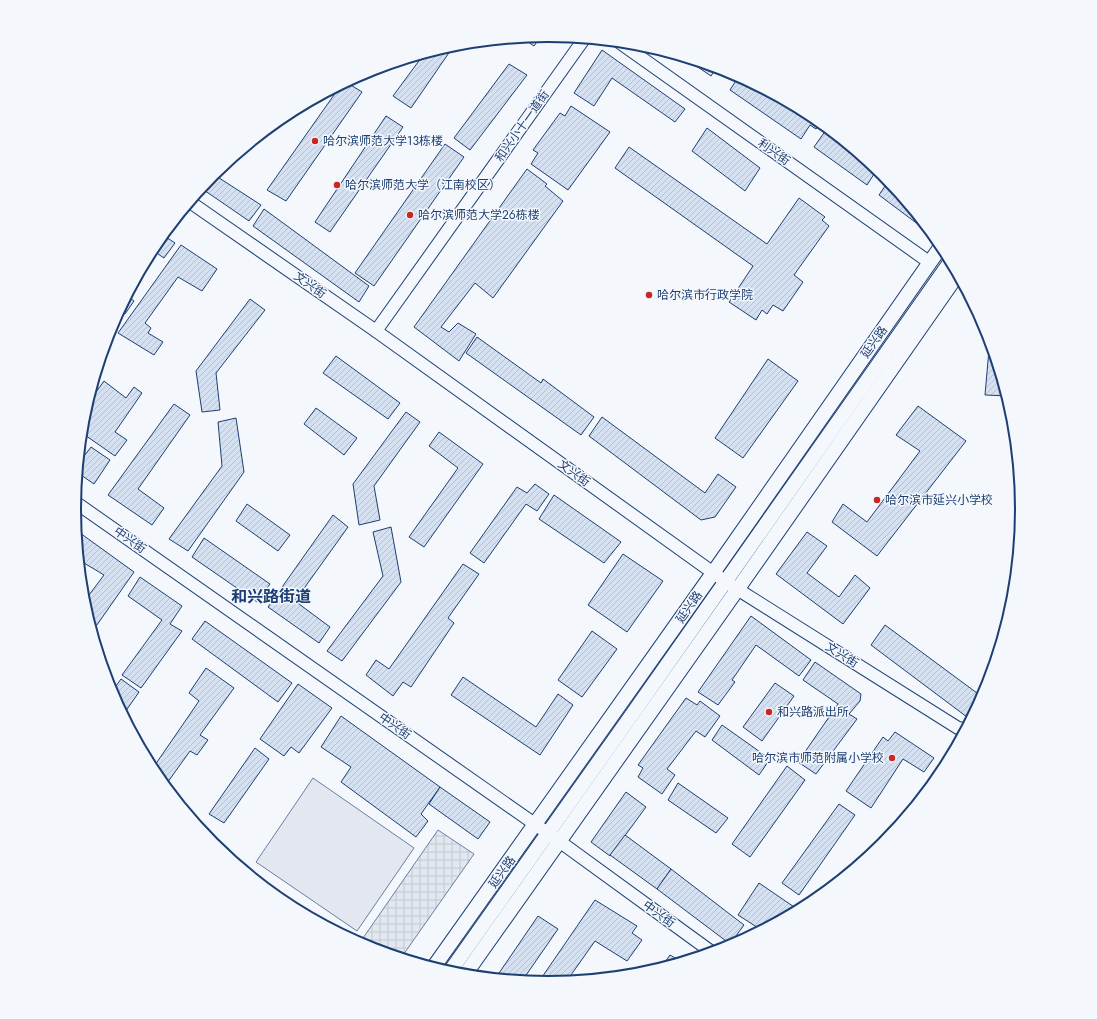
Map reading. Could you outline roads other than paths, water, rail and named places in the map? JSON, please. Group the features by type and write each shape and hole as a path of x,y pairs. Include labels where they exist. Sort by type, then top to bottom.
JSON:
{"main road":[{"name":"延兴路","path":"437,963 713,573 938,251"},
{"path":"468,970 553,837 726,582 947,266"},
{"path":"453,967 738,590 955,279"}],"street":[{"name":"和兴小十一道街","path":"376,331 580,43"},
{"name":"利兴街","path":"629,49 930,262"},
{"name":"文兴街","path":"194,205 376,331 726,582 961,729"},
{"name":"中兴街","path":"81,506 553,837 707,949"}],"place":[{"name":"哈尔滨师范大学13栋楼","path":"315,141"},
{"name":"哈尔滨师范大学（江南校区）","path":"337,185"},
{"name":"哈尔滨师范大学26栋楼","path":"410,215"},
{"name":"哈尔滨市行政学院","path":"649,295"},
{"name":"哈尔滨市延兴小学校","path":"877,500"},
{"name":"和兴路派出所","path":"769,712"},
{"name":"哈尔滨市师范附属小学校","path":"892,758"}],"district":[{"name":"和兴路街道","path":"271,596"}]}
